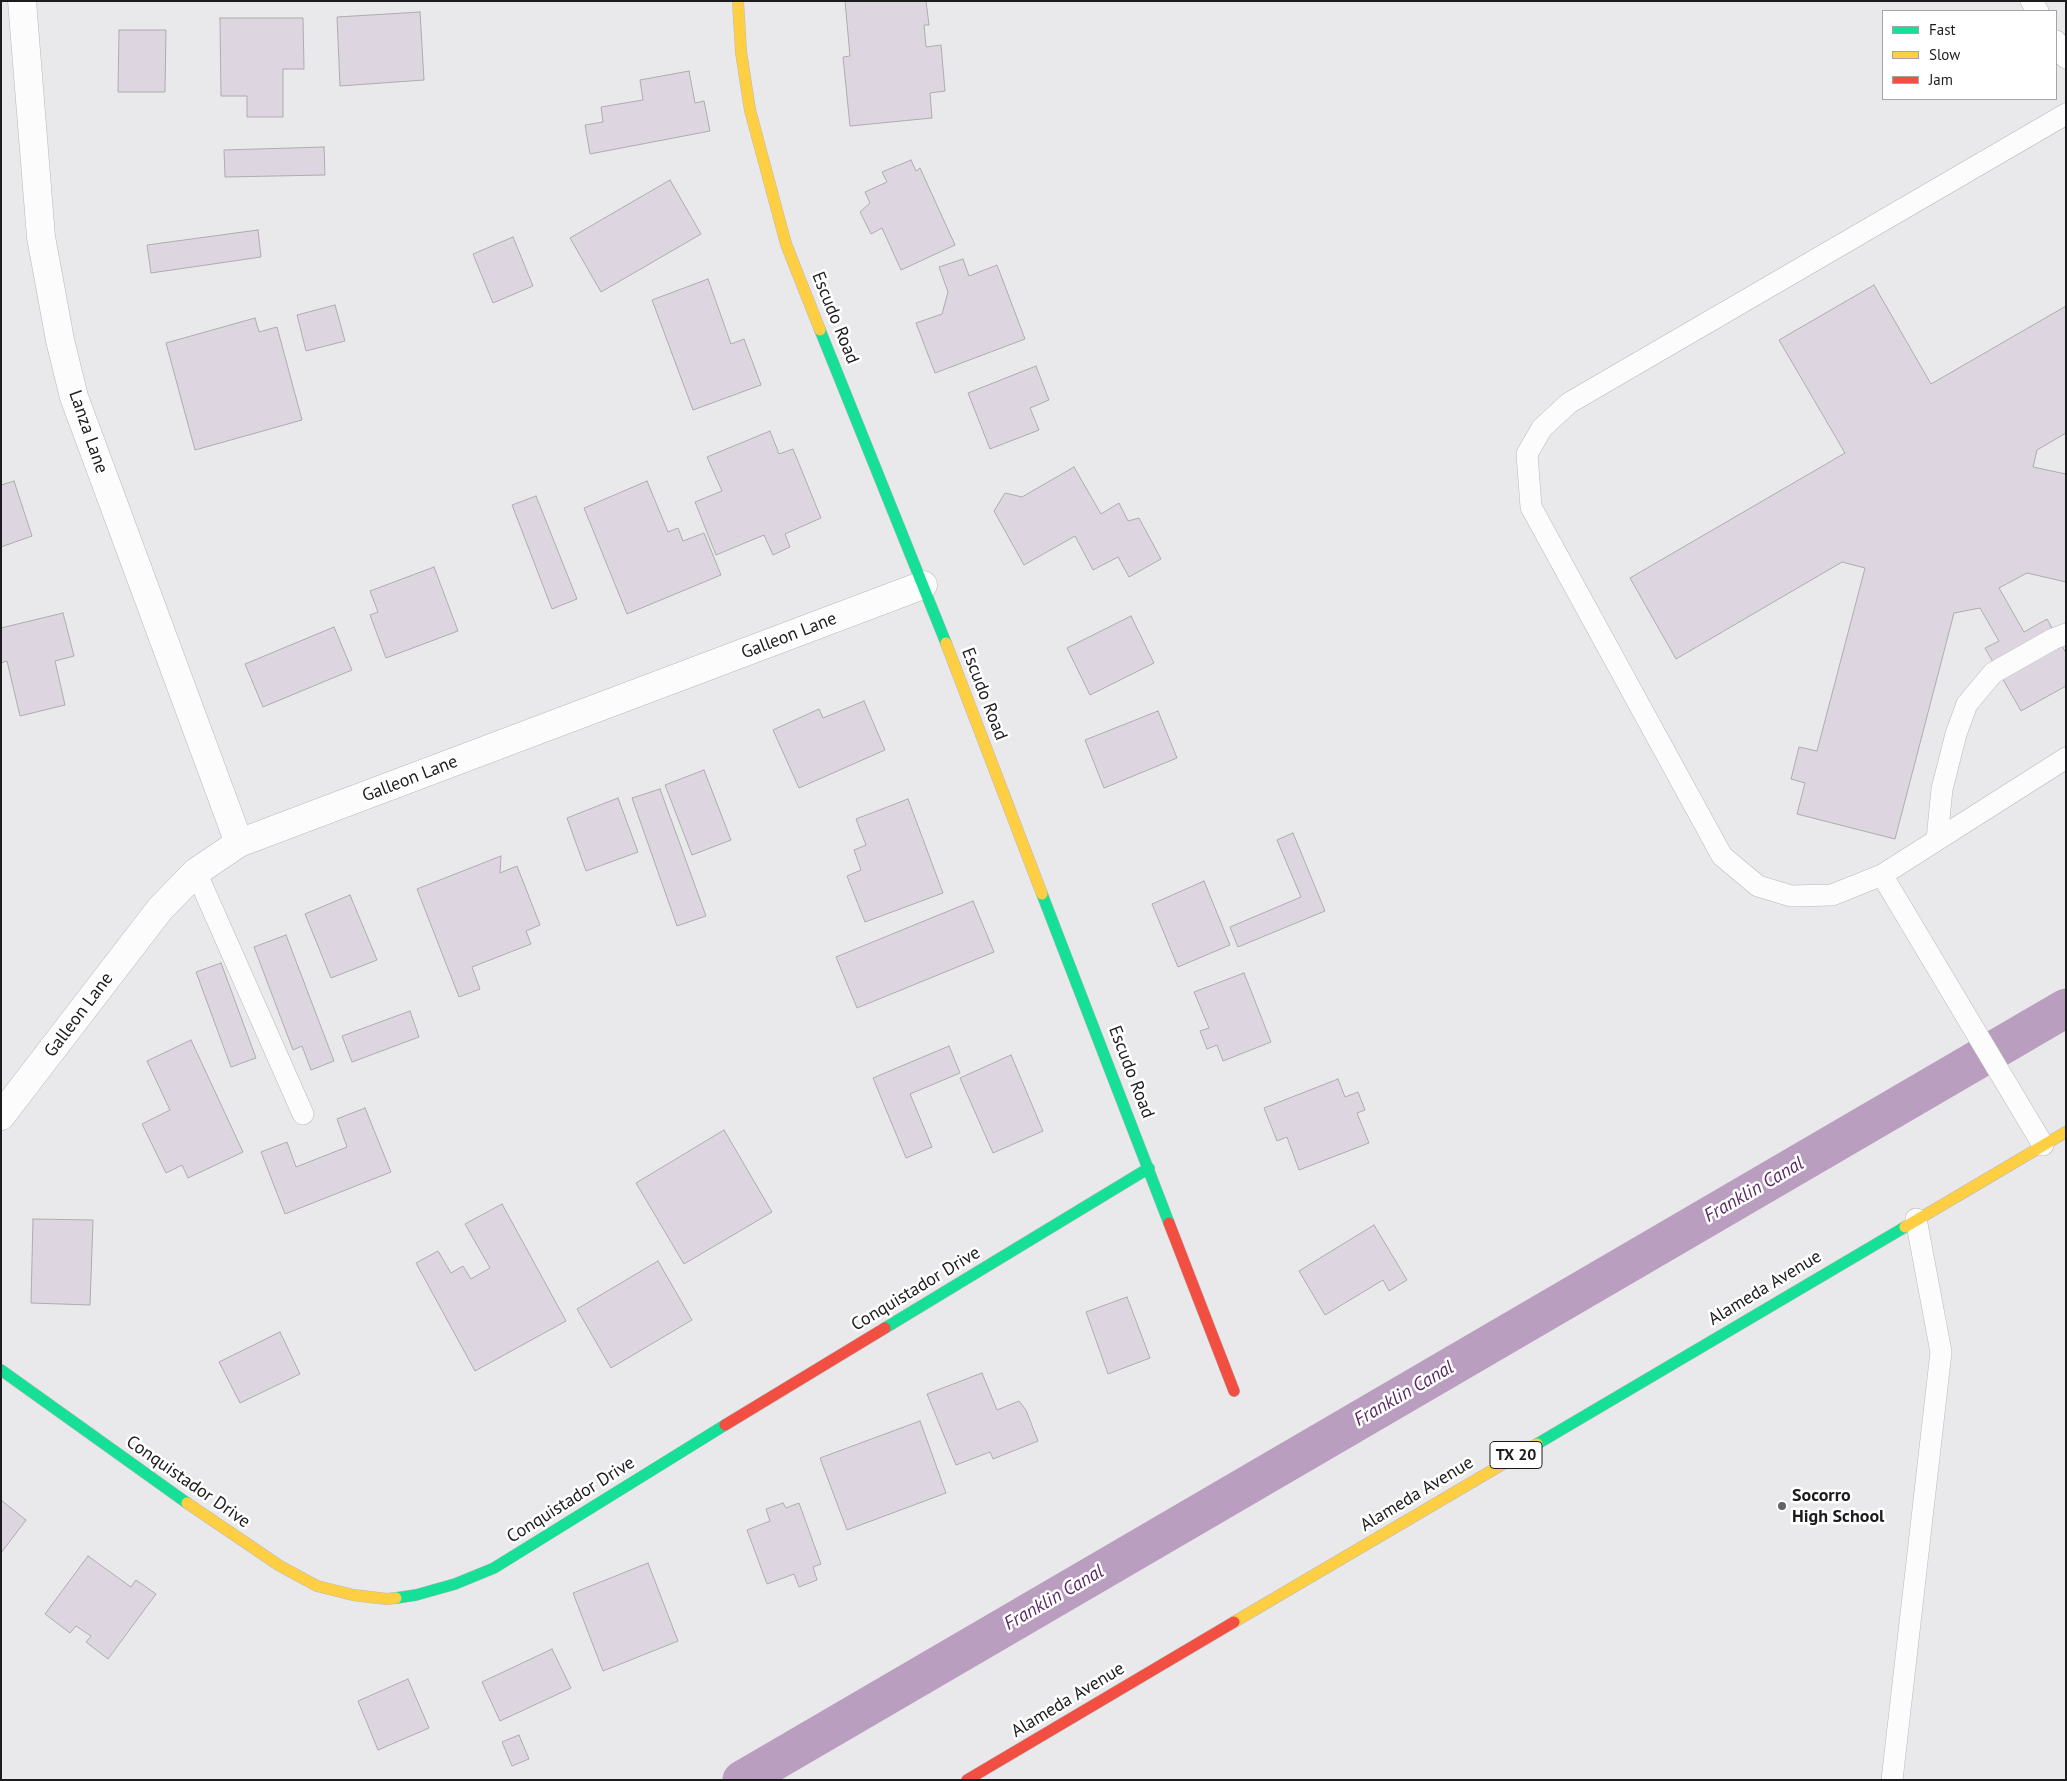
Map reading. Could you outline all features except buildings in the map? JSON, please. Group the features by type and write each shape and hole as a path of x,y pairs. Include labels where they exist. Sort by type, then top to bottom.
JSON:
{"street":[{"name":"Lanza Lane","path":"22,1 42,237 56,320 72,387 239,843"},
{"name":"Escudo Road","path":"738,1 741,52 750,110 786,244 923,585 1234,1391"},
{"name":"Galleon Lane","path":"1,1116 160,909 196,872 239,843 923,585"},
{"name":"Alameda Avenue","path":"966,1780 2066,1132"},
{"name":"Conquistador Drive","path":"1,1370 222,1528 280,1566 317,1586 353,1595 387,1599 416,1594 456,1584 494,1568 1149,1168"}],"lane":[{"path":"2057,43 2066,58"},
{"path":"2066,114 1569,403 1542,428 1527,454 1531,507 1722,856 1758,886 1791,896 1832,895 1882,874 2066,758"},
{"path":"1937,840 1942,789 1956,734 1967,704 1993,673 2053,639 2066,634"},
{"path":"196,872 303,1114"},
{"path":"1882,874 2043,1145"},
{"path":"1892,1780 1941,1352 1916,1219"}],"waterway":[{"name":"Franklin Canal","path":"742,1780 2066,1008"}],"traffic: fast":[{"path":"820,330 946,643"},
{"path":"1042,894 1169,1223"},
{"path":"885,1328 1149,1168"},
{"path":"1537,1444 1905,1227"},
{"path":"1,1370 187,1503"},
{"path":"396,1598 416,1595 455,1584 494,1568 725,1425"}],"traffic: slow":[{"path":"738,1 741,52 750,110 786,244 820,330"},
{"path":"946,643 1042,894"},
{"path":"1905,1227 2066,1132"},
{"path":"1234,1622 1537,1444"},
{"path":"187,1503 280,1566 317,1586 353,1595 387,1599 396,1598"}],"traffic: jam":[{"path":"1169,1223 1234,1391"},
{"path":"725,1425 885,1328"},
{"path":"967,1780 1234,1622"}],"place":[{"name":"Socorro High School","path":"1782,1506"}]}
